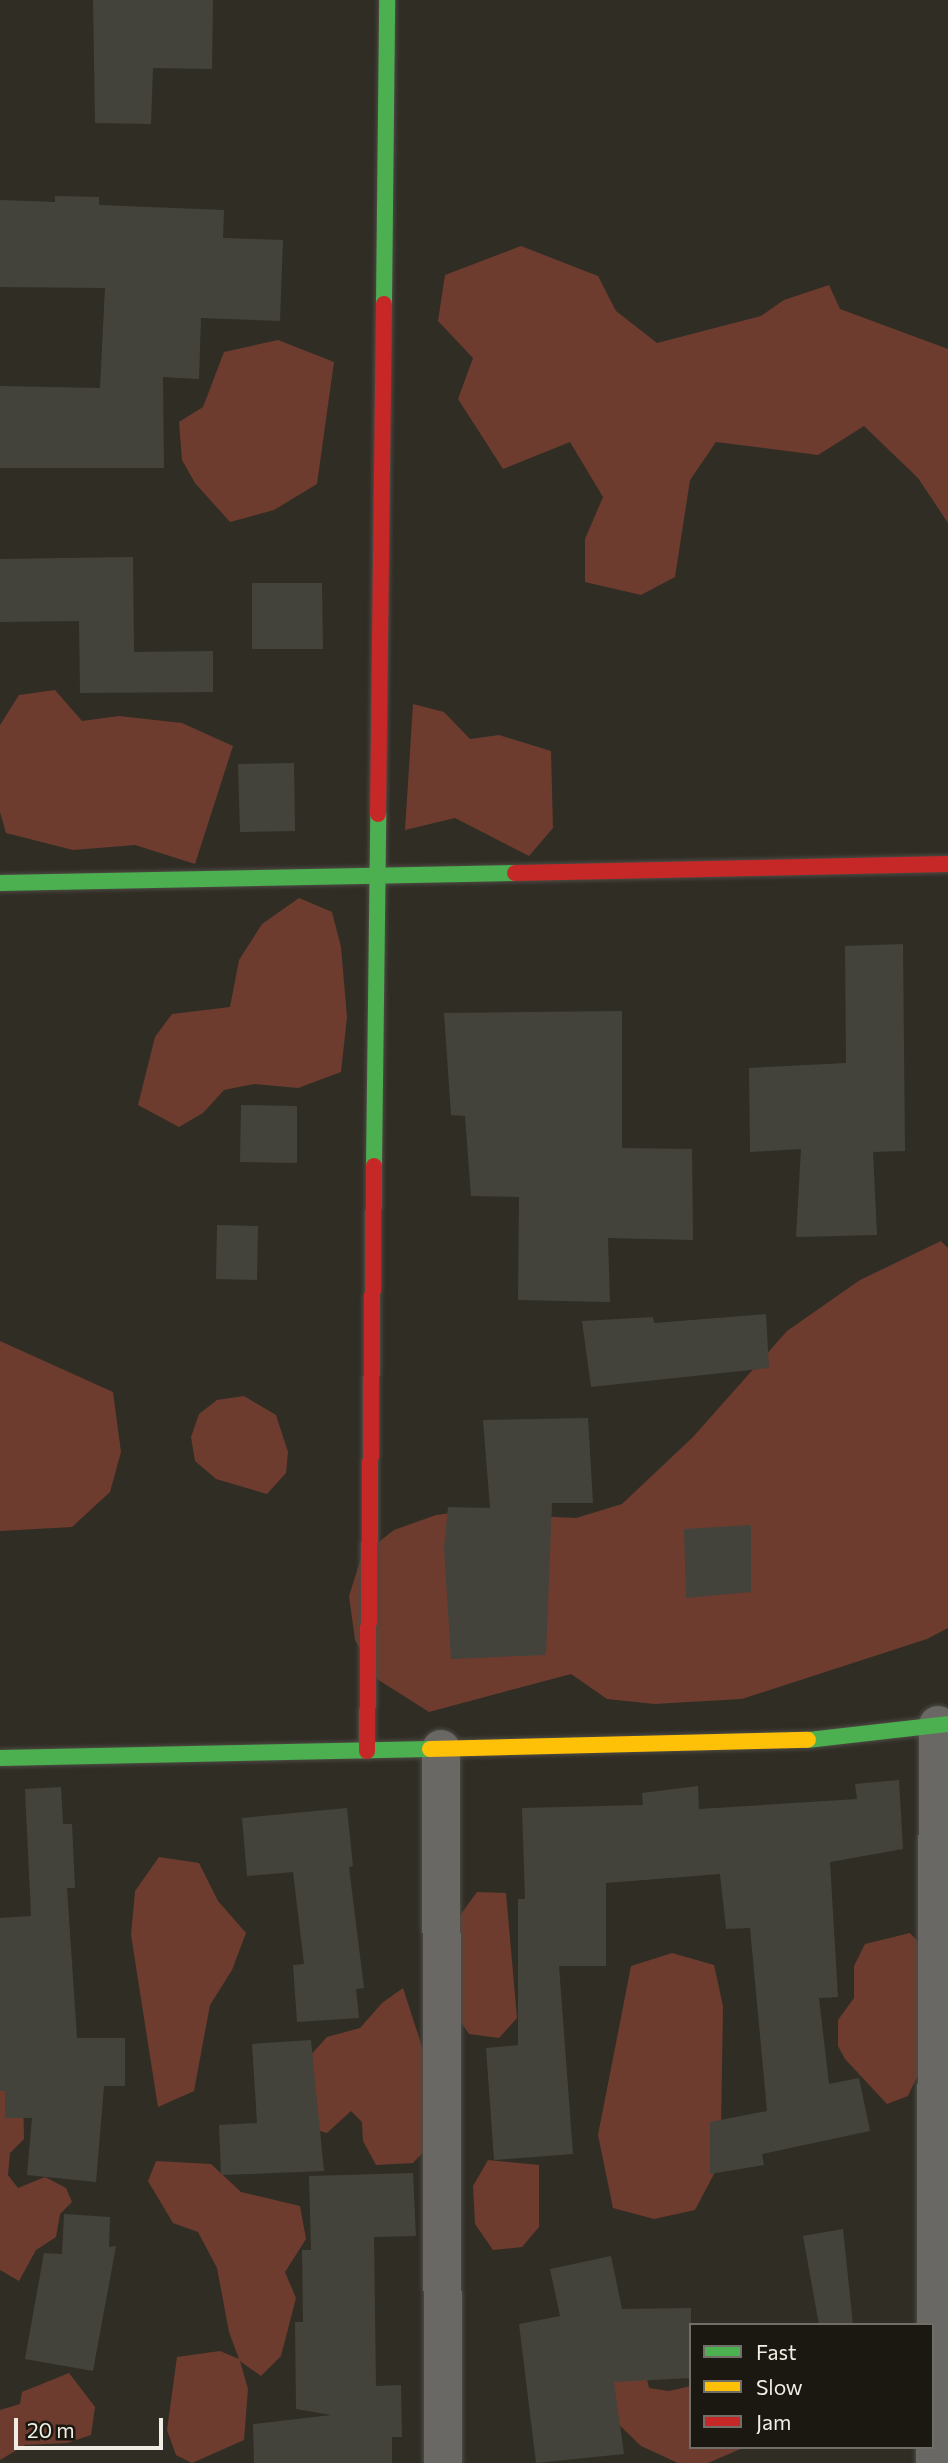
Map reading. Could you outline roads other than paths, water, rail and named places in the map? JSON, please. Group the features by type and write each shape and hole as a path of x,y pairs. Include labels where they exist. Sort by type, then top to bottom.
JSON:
{"street":[{"path":"368,1751 380,876 387,0"},
{"path":"0,883 948,864"},
{"path":"0,1758 794,1742 943,1725 935,2463"},
{"path":"441,1749 443,2463"}]}
